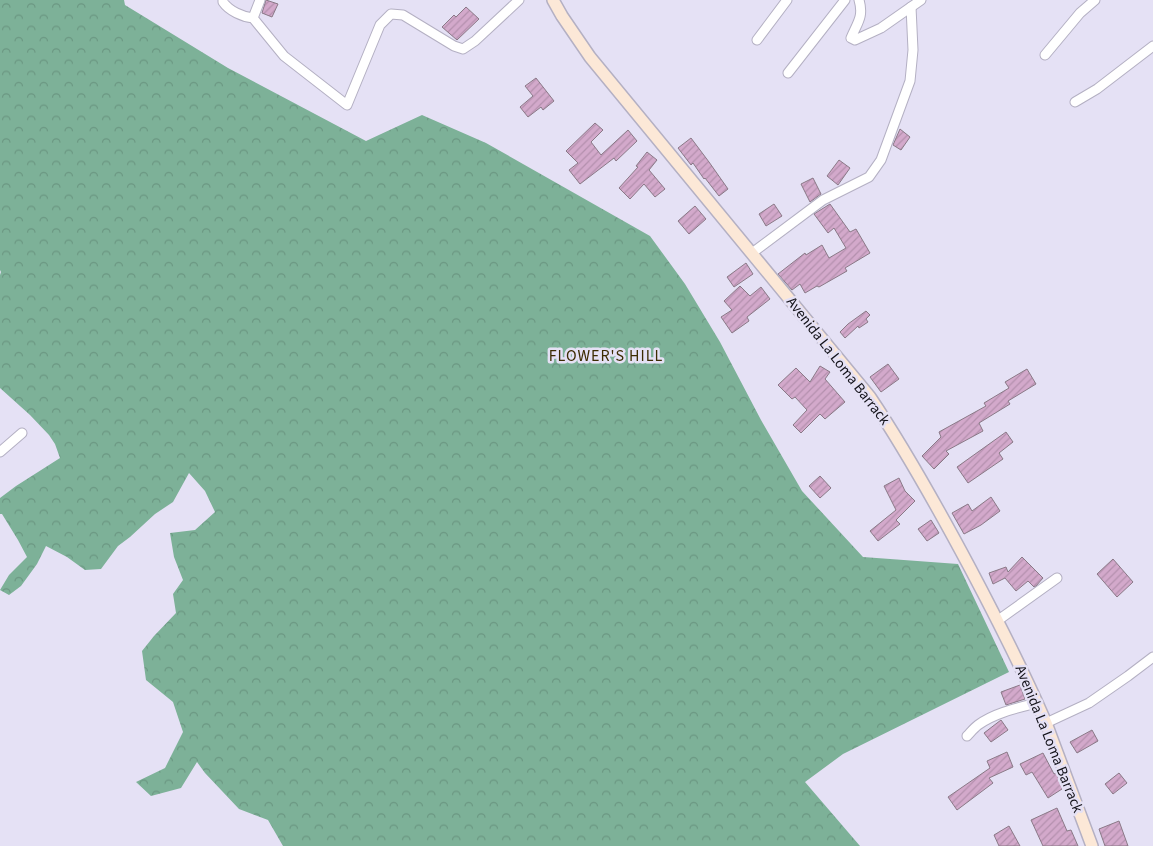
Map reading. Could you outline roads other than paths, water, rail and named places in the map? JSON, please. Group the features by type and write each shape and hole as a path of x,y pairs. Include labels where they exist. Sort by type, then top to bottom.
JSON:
{"main road":[{"name":"Avenida La Loma Barrack","path":"553,0 590,57 870,397 890,426 940,511 998,621 1046,723 1092,846"}],"street":[{"path":"224,0 223,2 226,6 245,17 253,18 284,56 347,105 380,25 391,14 403,15 454,46 463,49 476,41 519,0"},
{"path":"253,18 260,0"},
{"path":"757,40 787,0"},
{"path":"788,73 845,0"},
{"path":"859,0 860,20 851,38 855,40 881,28 921,0"},
{"path":"1045,55 1080,13 1095,0"},
{"path":"752,253 824,200 868,177 881,160 910,81 913,50 911,7"},
{"path":"1075,102 1097,89 1153,46"},
{"path":"0,452 22,433"},
{"path":"998,621 1057,578"},
{"path":"1046,723 1089,702 1153,657"},
{"path":"966,736 977,726 988,720 1037,703"}],"district":[{"name":"FLOWER'S HILL","path":"606,356"}]}
